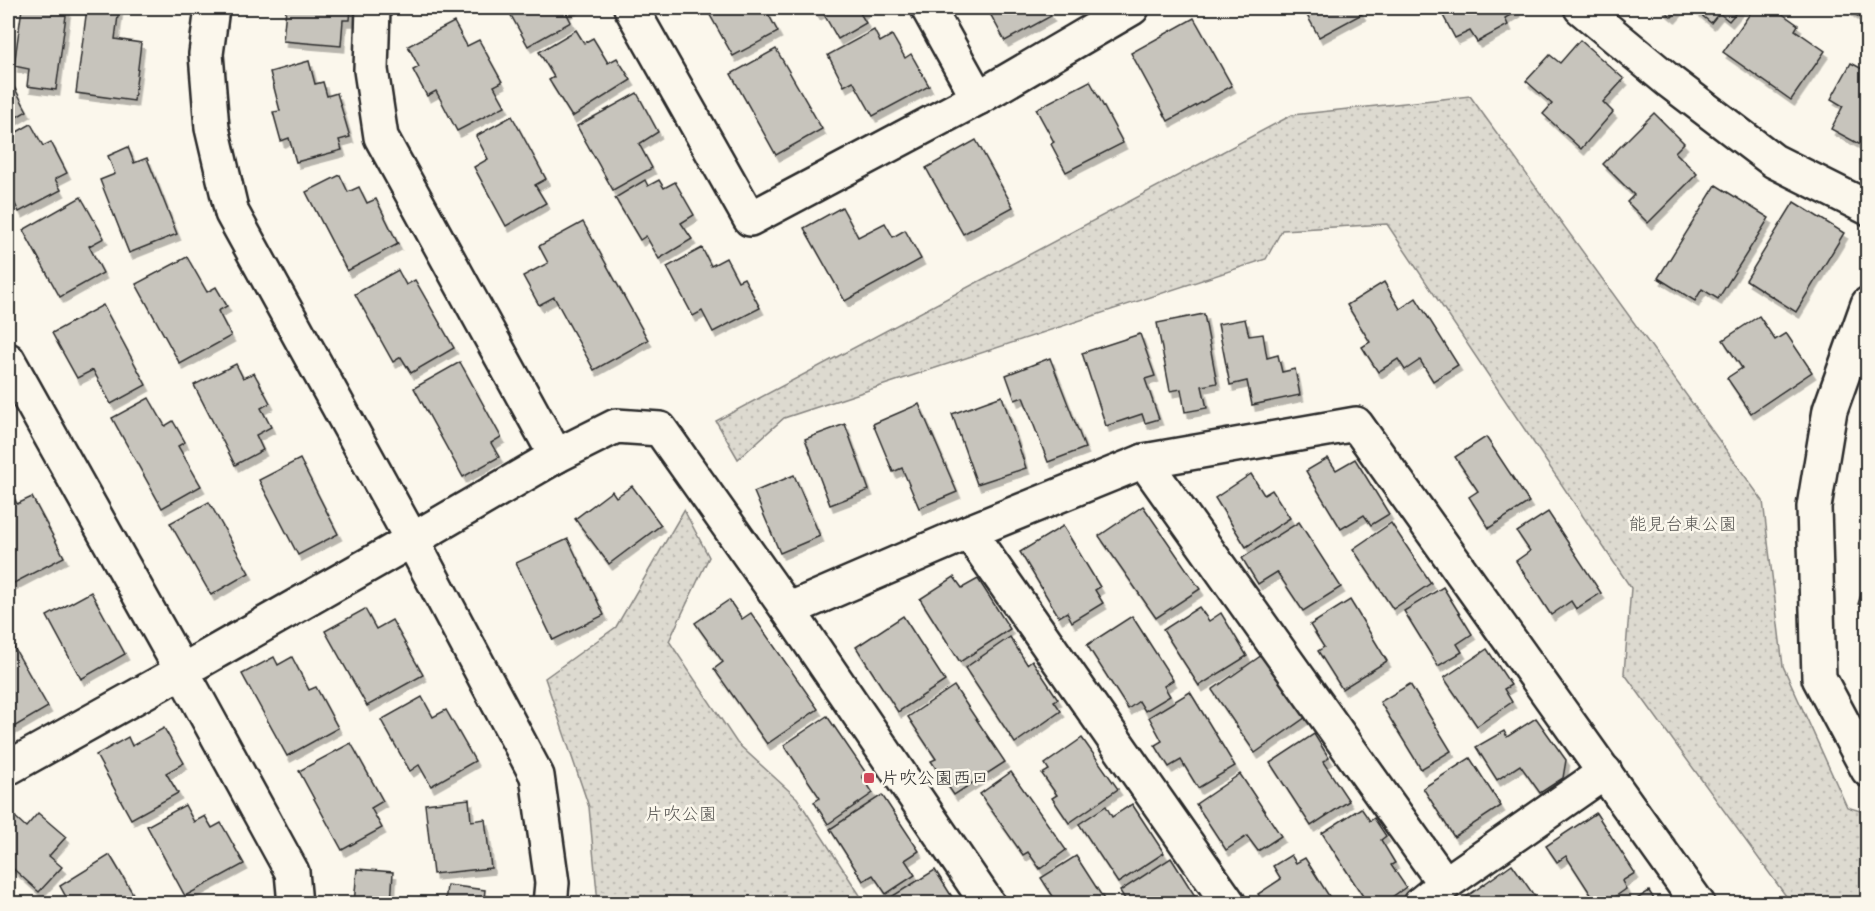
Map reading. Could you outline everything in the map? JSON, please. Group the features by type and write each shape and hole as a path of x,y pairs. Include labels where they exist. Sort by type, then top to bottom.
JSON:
{"street":[{"path":"212,8 206,54 212,128 232,213 412,540 537,777 552,883 550,903"},
{"path":"374,8 370,70 381,137 556,456"},
{"path":"631,8 750,219 978,98 1132,8"},
{"path":"928,8 978,98"},
{"path":"1581,8 1669,81 1774,161 1868,208"},
{"path":"1868,304 1830,410 1814,507 1819,678 1868,770"},
{"path":"8,360 292,872 295,903"},
{"path":"788,610 1144,460 1356,424 1698,903"},
{"path":"8,768 556,456 616,426 660,429 788,610 988,903"},
{"path":"1144,460 1445,884"},
{"path":"969,532 1229,903"},
{"path":"1420,903 1605,772"}],"green space":[{"name":"能見台東公園","path":"1470,96 1763,501 1783,666 1847,807 1867,813 1867,903 1791,903 1624,673 1631,588 1387,224 1282,230 1266,259 784,418 738,459 716,421 1292,115"},
{"name":"片吹公園","path":"684,510 709,557 669,641 737,743 797,798 865,903 598,903 589,807 545,678 616,627"}],"building":[{"path":"22,8 67,8 56,90 27,86 29,69 14,66"},
{"path":"87,8 119,8 115,39 141,43 134,101 76,93"},
{"path":"286,8 351,8 350,20 343,20 341,46 283,41"},
{"path":"507,8 574,8 566,12 571,22 528,46"},
{"path":"706,8 765,8 778,32 733,56"},
{"path":"813,8 870,8 860,13 866,23 838,39 822,11 817,14"},
{"path":"987,8 1046,8 1051,16 1005,41"},
{"path":"1303,8 1358,8 1362,14 1319,37"},
{"path":"1439,8 1515,8 1517,11 1505,18 1508,25 1477,42 1470,31 1455,38"},
{"path":"1661,8 1680,8 1672,17"},
{"path":"1693,8 1740,8 1729,21 1719,13 1711,23"},
{"path":"1754,8 1774,8 1798,25 1795,30 1825,51 1791,100 1723,52"},
{"path":"1846,8 1868,8 1868,23"},
{"path":"1194,18 1232,86 1168,121 1131,53"},
{"path":"454,22 467,46 479,40 502,82 494,86 505,106 457,131 436,91 427,96 413,70 419,67 408,46"},
{"path":"576,30 584,43 593,38 608,63 617,58 631,80 572,117 549,80 554,77 539,52"},
{"path":"874,30 880,42 892,35 905,58 911,54 929,86 873,116 853,81 844,86 828,55"},
{"path":"1580,40 1624,79 1603,102 1613,112 1581,149 1543,114 1552,104 1526,81 1550,55 1560,63"},
{"path":"776,49 822,129 776,155 731,74"},
{"path":"309,61 315,84 323,82 327,96 337,93 350,137 339,140 342,150 296,162 289,138 281,141 273,112 280,111 270,72"},
{"path":"1851,63 1868,72 1868,149 1831,129 1843,106 1831,99"},
{"path":"8,76 27,111 8,122"},
{"path":"1090,81 1123,143 1066,172 1051,144 1054,142 1036,109"},
{"path":"637,93 658,132 639,144 652,168 613,190 577,126"},
{"path":"1654,113 1684,143 1675,152 1697,174 1648,223 1627,202 1634,195 1603,164"},
{"path":"512,116 546,179 535,185 546,203 506,226 474,167 488,159 476,136"},
{"path":"31,124 43,146 51,142 67,173 55,179 61,190 19,212 8,193 8,137"},
{"path":"976,140 1013,207 963,234 926,168"},
{"path":"128,147 134,163 147,158 177,234 129,253 100,180 115,174 108,156"},
{"path":"340,175 348,192 359,187 367,203 376,199 398,244 347,271 306,192"},
{"path":"645,180 648,186 659,180 664,188 675,182 694,215 681,223 692,239 659,259 646,236 640,240 615,198"},
{"path":"1716,185 1769,218 1718,299 1702,289 1695,301 1658,278"},
{"path":"81,197 104,238 89,246 103,273 60,297 23,230"},
{"path":"1794,202 1844,233 1796,312 1746,280"},
{"path":"842,207 858,237 885,223 893,237 905,230 921,259 845,301 804,228"},
{"path":"583,222 648,340 594,370 554,297 539,305 523,276 548,263 539,246"},
{"path":"702,248 711,266 726,258 738,281 744,278 760,308 713,332 702,311 693,316 667,267"},
{"path":"187,257 207,292 216,287 227,306 218,311 231,336 180,364 136,284"},
{"path":"398,270 406,285 415,280 454,348 411,373 401,357 393,362 355,294"},
{"path":"1384,282 1400,309 1416,298 1458,365 1433,381 1420,360 1405,370 1398,359 1378,372 1362,347 1370,342 1347,305"},
{"path":"103,305 146,385 111,404 93,370 77,378 52,333"},
{"path":"1204,314 1217,383 1202,386 1207,408 1185,412 1181,389 1170,391 1157,323"},
{"path":"1759,316 1775,340 1786,333 1812,372 1751,413 1727,378 1742,368 1723,340"},
{"path":"1245,319 1249,336 1263,334 1267,358 1278,355 1282,372 1295,369 1300,395 1252,405 1247,381 1230,385 1218,324"},
{"path":"1140,334 1155,376 1145,379 1159,419 1145,423 1142,414 1106,426 1082,353"},
{"path":"1050,358 1085,448 1048,462 1023,397 1015,400 1006,375"},
{"path":"460,362 501,437 491,443 499,457 463,477 414,388"},
{"path":"236,364 243,378 254,373 270,403 261,408 271,427 256,435 263,450 235,465 194,385"},
{"path":"1002,396 1026,468 977,484 952,414"},
{"path":"149,398 165,426 173,421 185,442 178,446 201,486 162,508 112,418"},
{"path":"919,404 957,492 919,508 902,468 893,472 873,424"},
{"path":"845,424 869,490 830,505 805,439"},
{"path":"1486,437 1529,502 1489,528 1469,497 1478,491 1455,457"},
{"path":"1328,458 1336,470 1355,459 1389,514 1371,525 1364,515 1341,529 1306,471"},
{"path":"300,459 338,534 298,555 259,480"},
{"path":"1251,474 1264,495 1272,490 1290,518 1246,547 1215,498"},
{"path":"794,475 820,536 780,553 754,492"},
{"path":"8,486 17,504 32,497 64,557 12,584 8,575"},
{"path":"632,486 661,525 609,564 575,519 612,491 616,497"},
{"path":"209,502 249,573 211,595 170,523"},
{"path":"1143,506 1200,589 1156,618 1099,536"},
{"path":"1548,512 1601,593 1576,609 1571,601 1551,615 1516,561 1530,551 1517,532"},
{"path":"1299,522 1341,587 1303,611 1277,572 1258,584 1242,558"},
{"path":"1391,523 1431,583 1393,609 1353,549"},
{"path":"1063,526 1100,587 1095,590 1103,603 1072,622 1067,612 1059,617 1020,552"},
{"path":"568,539 604,615 553,640 516,563"},
{"path":"1868,574 1868,607 1858,604"},
{"path":"954,577 962,588 978,579 1010,629 960,662 920,599"},
{"path":"1443,587 1472,634 1457,644 1462,652 1438,666 1404,611"},
{"path":"91,592 125,654 81,679 47,616"},
{"path":"729,600 742,619 751,613 818,709 767,744 714,669 723,662 695,623"},
{"path":"1350,600 1387,661 1342,689 1318,651 1324,647 1310,625"},
{"path":"1199,607 1209,621 1221,613 1247,656 1199,686 1163,630"},
{"path":"365,609 376,629 392,620 423,675 367,706 325,631"},
{"path":"903,616 945,681 898,712 856,647"},
{"path":"1132,616 1173,680 1164,686 1170,696 1145,711 1139,701 1128,709 1087,645"},
{"path":"8,637 48,707 12,728 8,720"},
{"path":"1010,637 1027,664 1032,660 1058,699 1054,701 1061,711 1015,743 965,668"},
{"path":"1487,649 1511,685 1504,689 1512,702 1477,726 1444,678"},
{"path":"1262,655 1306,717 1255,753 1212,690"},
{"path":"274,657 278,665 292,657 309,690 316,687 338,728 287,756 242,674"},
{"path":"1410,684 1451,751 1421,769 1380,702"},
{"path":"954,686 1005,762 954,795 931,761 936,759 908,717"},
{"path":"1190,692 1235,766 1198,788 1181,760 1169,767 1155,745 1162,741 1149,717"},
{"path":"422,697 433,717 446,710 475,761 431,786 419,765 410,771 381,720"},
{"path":"827,716 866,773 862,776 873,793 828,824 814,802 820,798 784,745"},
{"path":"1536,718 1566,760 1563,778 1540,793 1520,765 1497,780 1476,747 1504,731 1507,737"},
{"path":"164,728 184,763 166,773 178,793 131,819 96,755 128,737 132,746"},
{"path":"1314,734 1329,758 1323,762 1349,801 1311,826 1270,763"},
{"path":"1082,738 1118,789 1069,823 1052,798 1057,795 1042,774 1049,770 1045,764"},
{"path":"351,743 383,801 371,808 382,828 342,850 299,771"},
{"path":"1470,758 1501,806 1454,837 1423,788"},
{"path":"1011,772 1066,850 1040,869 1028,852 1023,855 980,794"},
{"path":"1240,774 1281,836 1258,851 1247,836 1226,850 1196,804"},
{"path":"882,795 919,851 905,860 915,875 886,894 873,875 863,881 830,829"},
{"path":"469,799 471,821 485,819 491,868 433,874 425,804"},
{"path":"1132,804 1164,853 1118,883 1079,824 1106,806 1112,817"},
{"path":"185,805 194,822 205,816 212,828 221,823 244,864 185,896 147,826"},
{"path":"1361,808 1370,821 1374,818 1386,836 1381,840 1395,863 1391,865 1406,887 1382,904 1368,904 1322,833"},
{"path":"38,813 66,837 49,856 62,867 39,892 8,864 8,821 13,815 26,827"},
{"path":"1596,813 1635,873 1622,881 1626,889 1605,904 1597,904 1566,856 1557,862 1546,846"},
{"path":"110,855 139,904 70,904 60,886"},
{"path":"1291,855 1296,863 1305,858 1334,904 1264,904 1258,894 1281,879 1273,866"},
{"path":"1076,856 1107,904 1058,904 1041,878"},
{"path":"1171,858 1200,904 1128,904 1120,891"},
{"path":"1512,864 1540,904 1464,904 1462,900"},
{"path":"357,869 393,872 391,904 354,904"},
{"path":"935,870 954,900 950,904 891,904 888,899"},
{"path":"447,885 485,890 484,899 497,901 496,904 445,904"},
{"path":"1649,891 1657,904 1629,904"}],"place":[{"name":"片吹公園西口","path":"869,778"}]}
